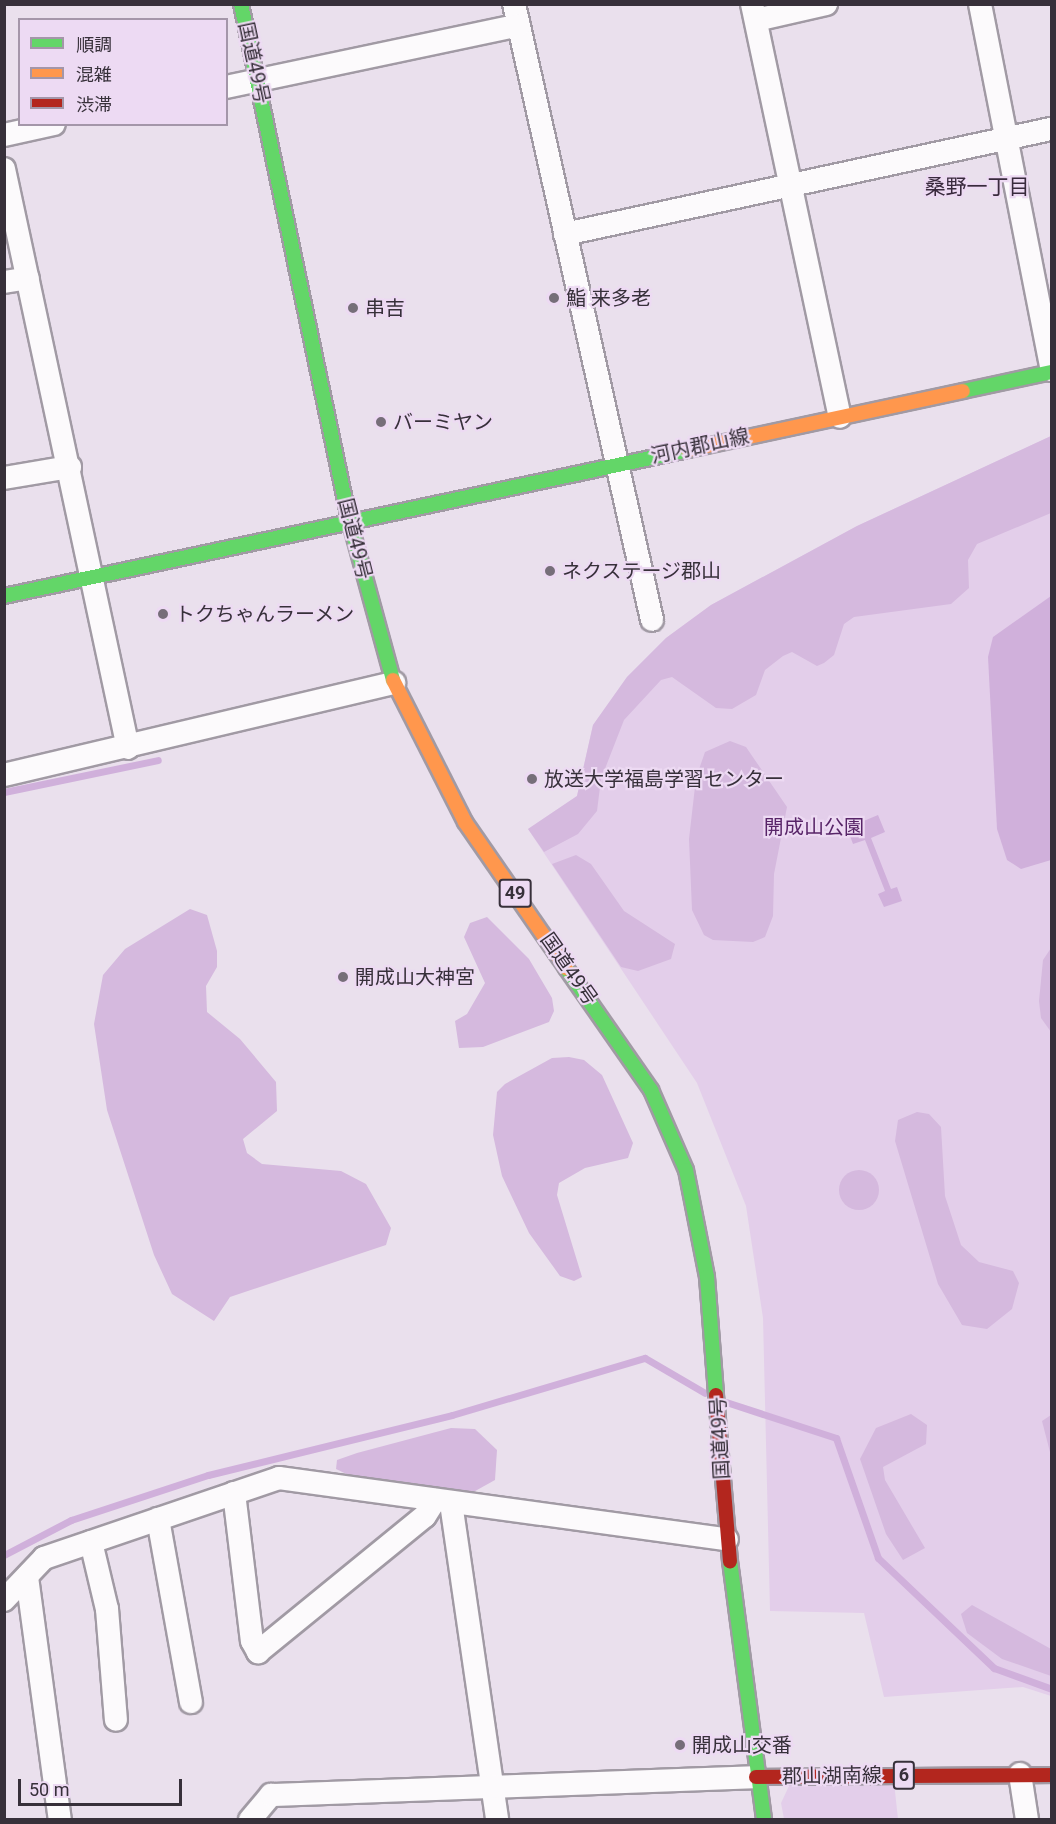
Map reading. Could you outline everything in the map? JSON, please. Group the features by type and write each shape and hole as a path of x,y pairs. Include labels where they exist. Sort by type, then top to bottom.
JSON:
{"main road":[{"name":"国道49号","path":"241,4 349,519 394,683 465,822 651,1090 679,1152 707,1277 727,1539 756,1777 764,1820"},
{"name":"河内郡山線","path":"4,596 349,519 1052,371"},
{"name":"郡山湖南線","path":"756,1777 1052,1774"}],"street":[{"path":"826,4 754,12 840,417"},
{"path":"980,4 1010,138 1052,371"},
{"path":"228,87 517,10 614,463 652,620"},
{"path":"4,135 45,126"},
{"path":"565,234 1052,129"},
{"path":"6,182 95,576 128,748"},
{"path":"4,282 28,278"},
{"path":"4,478 70,467"},
{"path":"4,775 128,748 394,683"},
{"path":"4,1600 44,1558 279,1478 727,1539"},
{"path":"234,1493 252,1641 258,1652 443,1501"},
{"path":"443,1501 497,1820"},
{"path":"158,1520 191,1702"},
{"path":"91,1542 107,1609 116,1720"},
{"path":"27,1577 60,1820"},
{"path":"1020,1774 1028,1820"},
{"path":"250,1820 271,1795 491,1785 756,1777"}],"green space":[{"name":"開成山公園","path":"1051,436 1051,1696 1023,1687 884,1697 864,1613 770,1611 763,1318 746,1206 697,1083 528,829 577,796 593,725 627,677 666,638 711,605 857,526"},
{"path":"894,1782 898,1819 784,1819 781,1803 789,1786"}],"shaded area":[{"path":"1051,436 1051,513 977,544 968,560 969,588 951,604 854,617 844,624 834,655 824,663 817,666 792,652 783,656 765,670 756,695 732,709 716,708 672,677 661,680 624,720 601,779 597,811 578,834 544,852 528,829 577,796 593,725 627,677 666,638 711,605 857,526"},
{"path":"1051,596 1051,860 1021,869 1007,860 997,829 988,657 993,637"},
{"path":"730,741 746,747 787,807 774,874 773,916 765,937 753,942 713,940 704,935 692,910 689,839 696,778 705,752"},
{"path":"878,815 885,832 871,838 891,889 897,887 902,901 884,907 878,894 885,891 865,840 853,844 847,828"},
{"path":"576,855 591,864 624,911 675,944 671,959 638,971 621,967 552,864"},
{"path":"190,909 207,915 217,951 217,967 206,986 207,1012 240,1039 276,1082 277,1111 243,1139 247,1153 262,1164 341,1171 366,1184 391,1228 386,1245 230,1297 214,1321 172,1294 154,1255 107,1110 94,1024 103,975 125,949"},
{"path":"487,917 529,959 552,998 554,1011 549,1022 483,1047 459,1048 455,1021 467,1014 485,983 464,937 470,923"},
{"path":"1051,948 1051,1032 1041,1018 1039,1001 1043,960"},
{"path":"569,1057 584,1060 602,1075 633,1143 628,1158 585,1168 559,1183 557,1195 582,1277 574,1281 560,1276 529,1233 502,1176 493,1135 497,1092 505,1084 552,1058"},
{"path":"917,1112 929,1114 941,1127 945,1196 961,1245 979,1262 1013,1271 1019,1283 1012,1309 987,1329 962,1325 938,1284 895,1141 898,1120"},
{"path":"859,1170 873,1176 879,1190 873,1204 859,1210 845,1204 839,1190 845,1176"},
{"path":"911,1414 927,1425 926,1444 883,1467 885,1480 925,1548 903,1560 886,1534 860,1459 876,1428"},
{"path":"1052,1415 1051,1456 1042,1421"},
{"path":"451,1428 475,1429 497,1450 495,1480 468,1495 355,1478 336,1469 337,1460"},
{"path":"972,1605 1051,1649 1051,1676 1002,1659 967,1633 961,1614"}],"waterway":[{"path":"4,792 158,760"},
{"path":"4,1555 71,1520 208,1475 452,1415 645,1358 705,1393"},
{"path":"726,1402 836,1438 878,1558 994,1668 1052,1689"}],"traffic: fast":[{"path":"241,4 349,519 393,680"},
{"path":"963,391 1052,372"},
{"path":"4,596 688,450"},
{"path":"566,968 651,1090 686,1170 707,1277 716,1395"},
{"path":"730,1561 764,1820"}],"traffic: slow":[{"path":"688,450 963,391"},
{"path":"393,680 465,822 566,968"}],"traffic: jam":[{"path":"716,1395 730,1561"},
{"path":"756,1777 1052,1775"}],"place":[{"name":"鮨 来多老","path":"554,298"},
{"name":"串吉","path":"353,308"},
{"name":"バーミヤン","path":"381,422"},
{"name":"ネクステージ郡山","path":"550,571"},
{"name":"トクちゃんラーメン","path":"163,614"},
{"name":"放送大学福島学習センター","path":"532,779"},
{"name":"開成山大神宮","path":"343,977"},
{"name":"開成山交番","path":"680,1745"}],"district":[{"name":"桑野一丁目","path":"977,187"}]}
